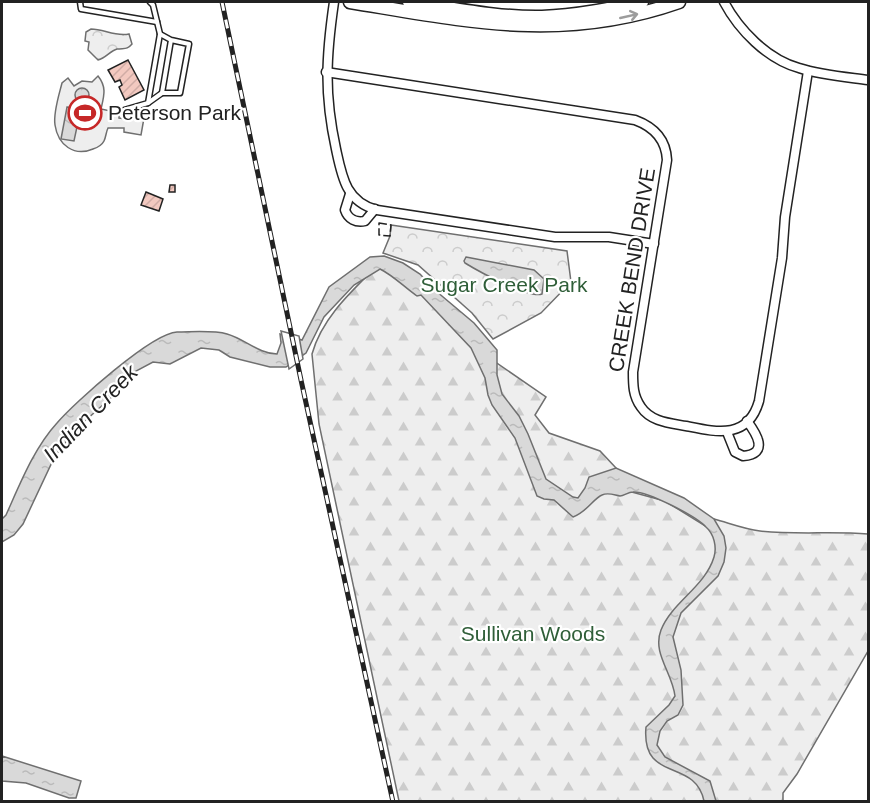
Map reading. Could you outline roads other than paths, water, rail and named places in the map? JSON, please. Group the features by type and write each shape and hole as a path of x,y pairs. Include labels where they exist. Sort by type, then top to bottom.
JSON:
{"main road":[{"path":"350,2 491,24 526,26 624,17 679,2"},
{"path":"409,2 460,5 498,15 576,20 605,10 642,2"}],"street":[{"path":"334,2 326,72 330,120 341,176 350,194 359,203 375,209 555,237 609,237 654,244"},
{"path":"723,2 736,21 756,42 782,62 808,71 868,80"},
{"path":"747,421 759,438 759,447 753,454 743,456 735,452 727,432 747,421 759,401 808,71"},
{"name":"CREEK BEND DRIVE","path":"326,72 635,120 648,125 659,135 668,160 633,372 633,389 636,399 648,415 661,421 727,432"},
{"path":"350,194 345,210 354,220 361,222 367,220 375,209"}],"lane":[{"path":"80,2 81,9 157,22"},
{"path":"148,103 160,34 150,2"},
{"path":"124,110 148,103 162,93 181,92 188,43 171,40 160,34"},
{"path":"162,93 171,40"}],"water":[{"path":"79,88 85,88 89,95 85,102 79,102 75,98 75,92"},
{"path":"67,107 92,109 89,124 78,122 74,141 61,139"},
{"name":"Indian Creek","path":"384,256 403,263 420,274 436,291 474,323 497,350 497,375 502,394 519,416 546,479 578,498 589,477 616,468 684,498 714,519 724,536 726,548 724,562 718,576 681,613 673,637 681,670 683,705 678,715 667,721 660,731 657,745 665,757 710,781 716,801 704,801 699,788 690,779 660,764 652,756 647,745 646,727 675,696 661,655 659,638 666,620 710,568 715,549 711,533 701,522 682,511 640,493 631,492 620,496 604,494 573,517 554,500 537,496 515,438 492,405 485,378 471,348 421,295 417,296 380,269 354,285 324,317 306,353 286,367 270,367 230,357 219,350 201,348 170,364 153,362 136,371 114,395 76,429 55,456 23,524 14,535 2,542 2,519 34,455 66,413 114,370 150,344 165,335 177,332 227,334 264,352 277,354 281,343 280,334 302,340 329,287 370,257"},
{"path":"466,257 534,270 544,279 542,294 526,292 492,278 465,263"},
{"path":"2,756 81,781 76,798 69,798 26,783 2,781"}],"railway":[{"path":"222,2 393,802"}],"place":[{"name":"Peterson Park","path":"85,113"}],"park label":[{"name":"Sugar Creek Park","path":"504,285"},
{"name":"Sullivan Woods","path":"533,634"}]}
